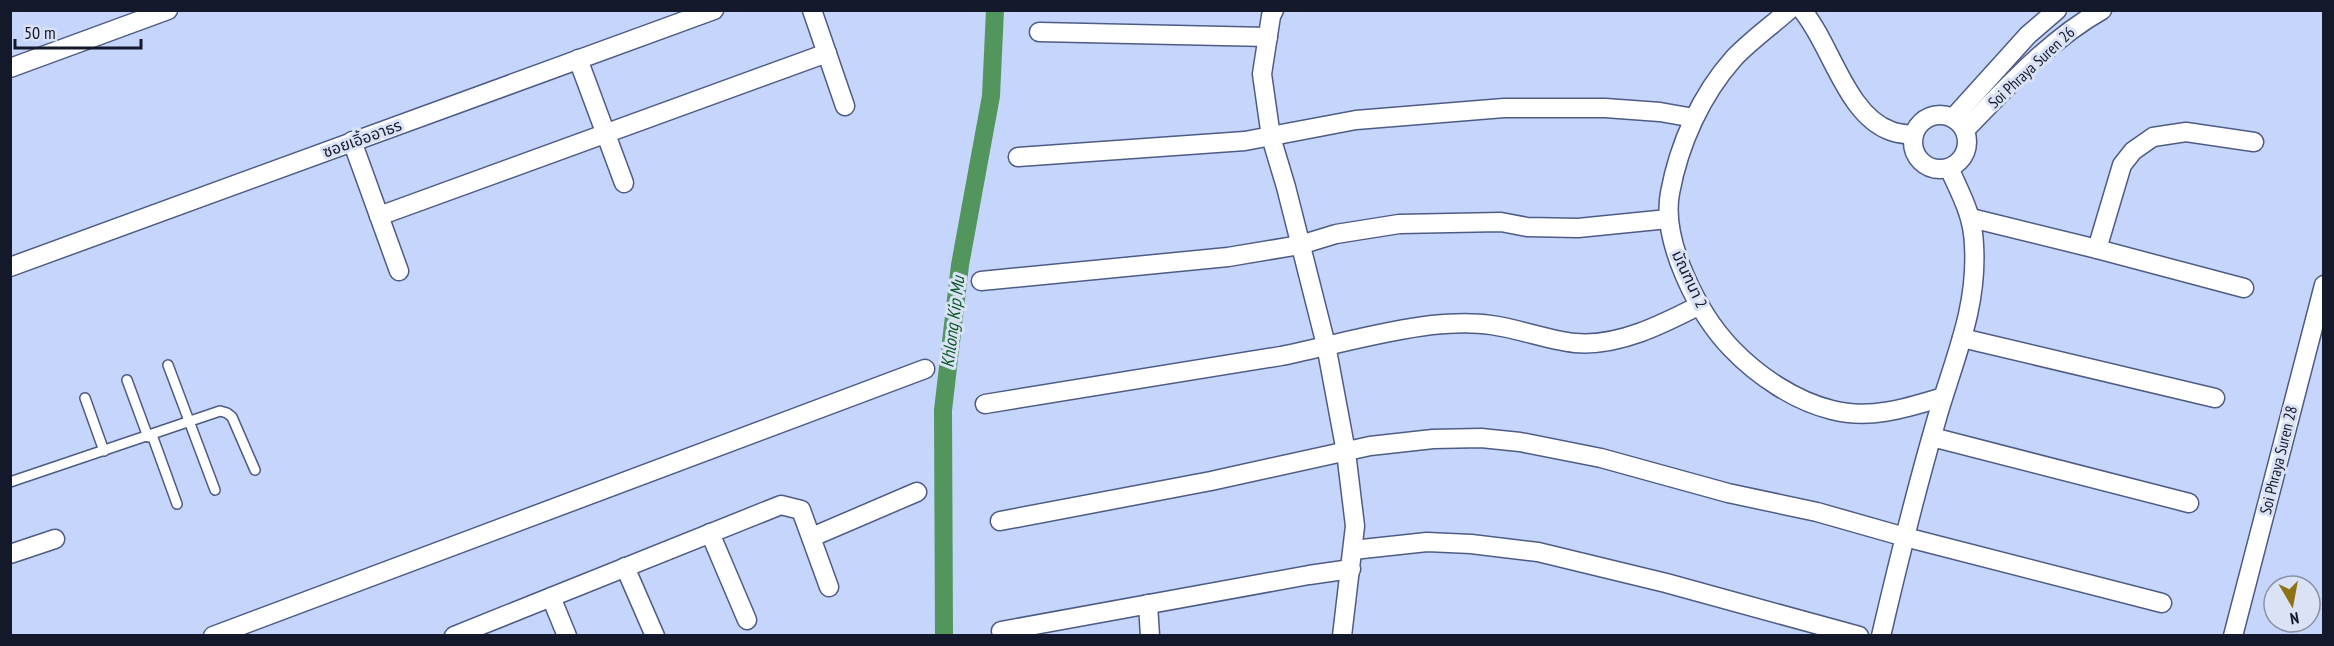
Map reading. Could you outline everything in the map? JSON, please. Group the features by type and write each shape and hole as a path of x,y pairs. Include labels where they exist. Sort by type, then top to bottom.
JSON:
{"street":[{"path":"10,68 168,10"},
{"name":"ซอยเอิ้ออาธร","path":"10,267 714,10"},
{"path":"812,10 845,106"},
{"path":"1274,10 1271,15 1262,74 1271,137 1326,345 1346,452 1354,526 1342,636"},
{"name":"มัณฑนา 2","path":"1789,10 1735,57 1708,92 1694,118 1675,174 1670,194 1668,219 1683,271 1700,305 1731,348 1764,377 1791,394 1832,410 1880,414 1943,397"},
{"path":"1802,10 1858,106 1876,123 1891,131 1914,135"},
{"name":"Soi Phraya Suren 26","path":"1959,124 2028,35 2057,10"},
{"name":"Soi Phraya Suren 26","path":"1959,124 2078,24 2102,10"},
{"path":"1039,32 1268,37"},
{"path":"379,216 827,53"},
{"path":"578,59 624,183"},
{"path":"1018,157 1245,141 1356,120 1504,108 1605,108 1660,112 1694,118"},
{"path":"1941,115 1959,124 1968,141 1959,162 1948,168 1939,169 1921,162 1916,154 1914,135 1919,124 1929,117 1941,115"},
{"path":"2097,249 2122,165 2133,151 2153,137 2186,132 2254,142"},
{"path":"352,141 399,271"},
{"path":"1881,636 1943,397 1971,311 1974,246 1971,218 1948,168"},
{"path":"1971,218 2244,288"},
{"path":"981,281 1228,257 1300,245 1336,234 1399,224 1501,222 1527,226 1578,228 1668,219"},
{"name":"Soi Phraya Suren 28","path":"2233,636 2324,285"},
{"path":"985,404 1283,355 1402,330 1460,323 1491,325 1578,343 1602,341 1626,337 1668,321 1700,305"},
{"path":"1962,338 2215,398"},
{"path":"213,636 926,369"},
{"path":"1932,437 2189,503"},
{"path":"1000,521 1211,481 1370,446 1433,439 1481,438 1520,442 1602,459 1728,493 1817,512 2162,603"},
{"path":"812,537 917,492"},
{"path":"463,634 781,505 801,510 829,587"},
{"path":"710,533 747,620"},
{"path":"10,554 55,539"},
{"path":"1353,550 1427,542 1471,544 1538,552 1666,583 1859,636"},
{"path":"625,567 655,636"},
{"path":"1001,631 1351,569"},
{"path":"551,597 567,636"},
{"path":"1148,604 1150,636"}],"lane":[{"path":"168,365 215,490"},
{"path":"127,380 177,504"},
{"path":"85,398 104,451"},
{"path":"10,482 220,411 227,412 232,417 255,470"}],"waterway":[{"name":"Khlong Kip Mu","path":"944,636 943,410 960,265 991,96 995,10"}]}
